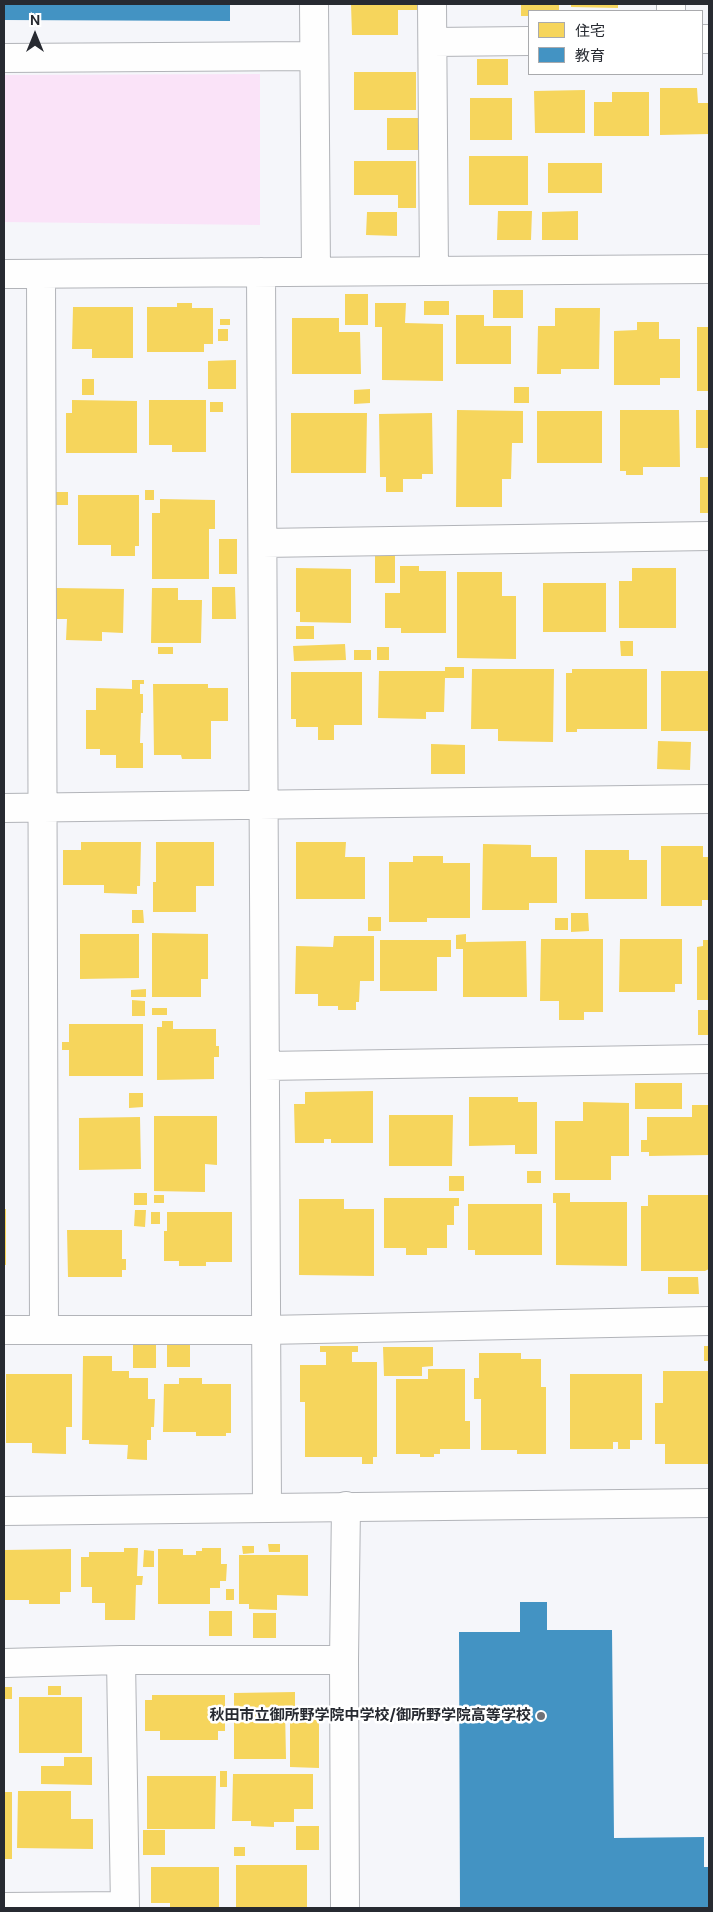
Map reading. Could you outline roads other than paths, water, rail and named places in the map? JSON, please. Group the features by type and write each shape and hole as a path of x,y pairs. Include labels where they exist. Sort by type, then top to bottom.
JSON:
{"street":[{"path":"314,4 316,272"},
{"path":"432,4 434,271"},
{"path":"432,42 528,41"},
{"path":"4,58 314,56"},
{"path":"4,274 709,269"},
{"path":"262,272 267,1507"},
{"path":"41,274 44,1330"},
{"path":"263,543 709,536"},
{"path":"4,808 709,799"},
{"path":"265,1066 709,1059"},
{"path":"4,1330 266,1330 709,1321"},
{"path":"4,1511 709,1503"},
{"path":"345,1908 344,1660 346,1506"},
{"path":"4,1663 120,1660 344,1660"},
{"path":"4,1907 125,1907 120,1660"}],"place":[{"name":"秋田市立御所野学院中学校/御所野学院高等学校","path":"541,1716"}]}
